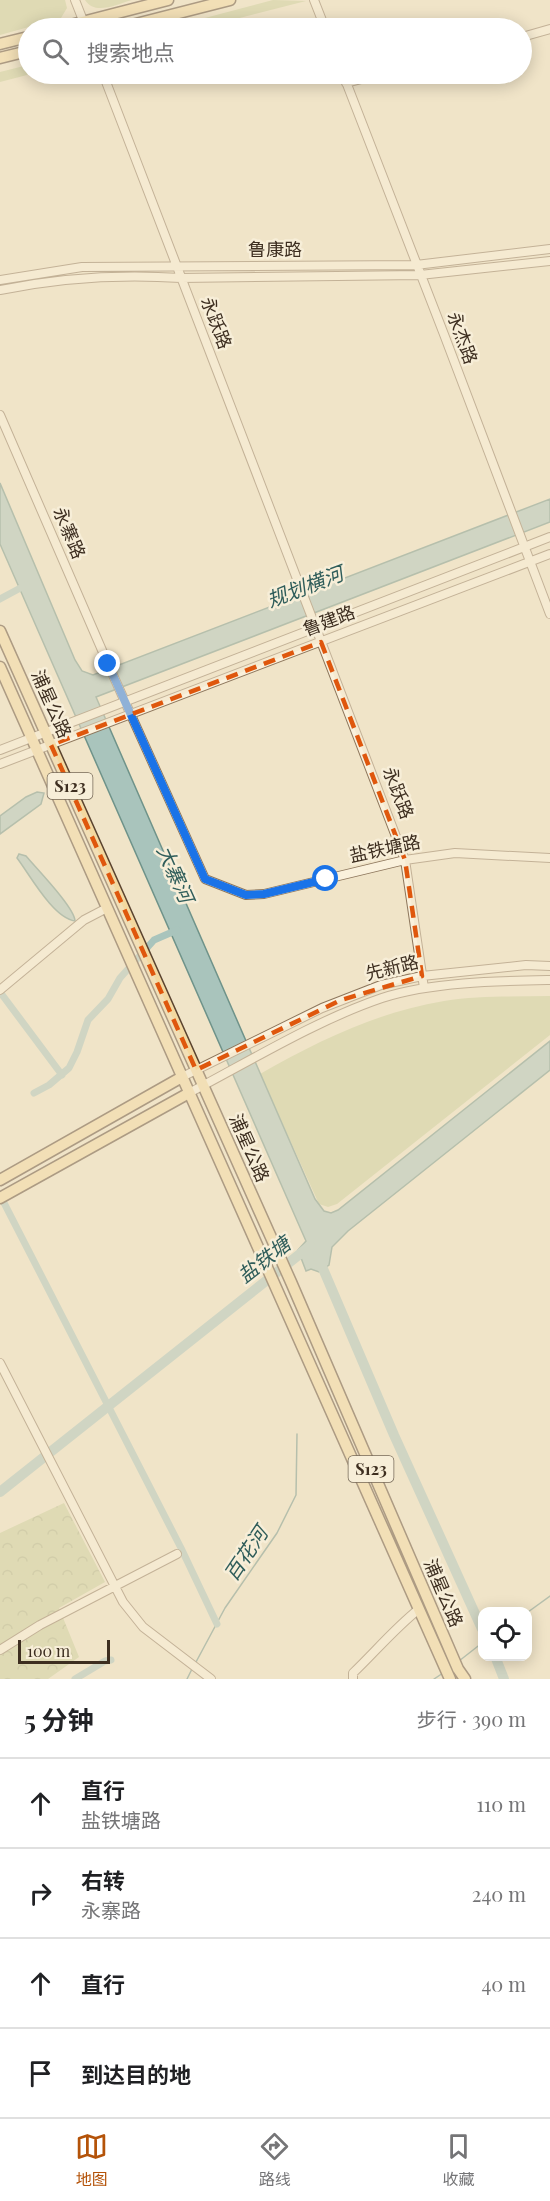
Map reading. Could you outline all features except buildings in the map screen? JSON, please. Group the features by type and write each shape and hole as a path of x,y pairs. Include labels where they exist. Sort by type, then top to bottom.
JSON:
{"main road":[{"path":"108,18 168,0"},
{"path":"159,18 230,0"},
{"path":"0,44 18,40"},
{"path":"0,58 18,54"},
{"name":"浦星公路","path":"0,631 280,1256 447,1658 450,1678"},
{"name":"浦星公路","path":"0,667 419,1609 447,1658 465,1679"},
{"path":"0,1180 182,1077"},
{"path":"5,1196 189,1093"}],"street":[{"path":"75,0 82,18"},
{"path":"314,0 321,18"},
{"path":"532,34 550,29"},
{"name":"永跃路","path":"107,84 405,860 424,988"},
{"name":"永杰路","path":"346,84 550,614"},
{"name":"鲁康路","path":"0,280 82,267 416,265 550,249"},
{"name":"鲁康路","path":"0,290 75,280 142,275 181,278 420,276 550,261"},
{"name":"永寨路","path":"0,415 124,701"},
{"name":"鲁建路","path":"45,731 550,537"},
{"name":"鲁建路","path":"51,745 550,554"},
{"path":"124,701 130,715"},
{"name":"盐铁塘路","path":"130,715 205,879 246,895 264,894 405,860 455,853 550,858"},
{"path":"0,750 45,731"},
{"path":"0,764 51,745"},
{"path":"3,988 84,920 107,908"},
{"name":"先新路","path":"182,1077 341,1000 381,986 422,976 526,965 550,966"},
{"name":"先新路","path":"189,1093 346,1011 384,997 424,988 550,981"},
{"path":"0,1363 113,1587 123,1602 143,1627 211,1679"},
{"path":"0,1650 40,1625 177,1554"},
{"path":"353,1679 353,1673 405,1620 419,1609"}],"highlighted area":[{"path":"321,642 405,860 422,976 341,1000 196,1070 51,745"}],"green space":[{"path":"0,0 65,0 67,8 61,18 18,18 18,30 0,35"},
{"path":"85,0 132,0 100,8 89,5"},
{"path":"273,0 306,1 240,18 205,18"},
{"path":"18,68 18,77 0,82 0,72"},
{"path":"550,996 550,1035 337,1204 328,1207 319,1204 260,1074 326,1039 395,1012 457,999"},
{"path":"64,1503 105,1582 59,1608 79,1657 48,1679 0,1679 0,1533"}],"water":[{"path":"0,483 75,660 82,671 93,675 550,499 550,522 96,697 315,1199 324,1211 331,1213 338,1210 550,1041 550,1070 348,1231 332,1247 329,1265 319,1272 311,1269 306,1271 298,1250 306,1241 0,544"},
{"path":"37,792 44,793 41,804 0,834 0,816"},
{"path":"19,854 26,856 54,888 69,907 75,921 58,912 50,904 17,858"}],"waterway":[{"path":"0,599 26,585"},
{"path":"34,1093 49,1085 69,1068 88,1020 108,999 120,978 154,940 177,930"},
{"path":"0,992 62,1075"},
{"name":"盐铁塘","path":"0,1195 181,1548 217,1624"},
{"name":"盐铁塘","path":"0,1492 310,1246"},
{"path":"318,1257 394,1435 478,1620"},
{"name":"百花河","path":"196,1662 225,1608 277,1533 296,1495 297,1434"},
{"path":"532,1609 550,1596"},
{"path":"459,1661 478,1646"},
{"path":"75,1679 105,1661 111,1660"},
{"path":"497,1661 504,1679"},
{"name":"百花河","path":"187,1679 192,1669"},
{"path":"434,1679 443,1673"}],"route":[{"path":"108,664 205,879 246,895 264,894 326,879"}],"water label":[{"name":"规划横河","path":"305,587"},
{"name":"大寨河","path":"175,874"}]}
